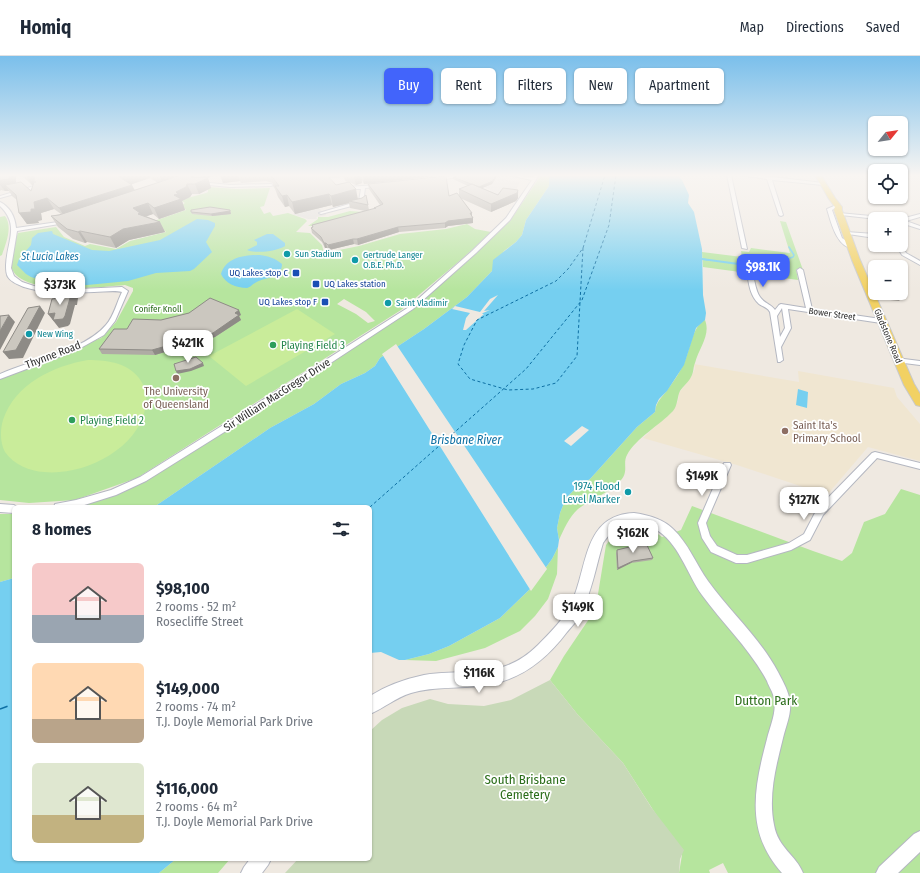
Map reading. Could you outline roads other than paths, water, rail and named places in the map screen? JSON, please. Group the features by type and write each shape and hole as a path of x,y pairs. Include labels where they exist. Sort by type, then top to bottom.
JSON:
{"main road":[{"name":"Gladstone Road","path":"839,213 898,360 909,385 920,402"}],"street":[{"path":"9,213 12,217 12,230 68,221"},
{"name":"Sir William MacGregor Drive","path":"70,505 113,492 143,480 411,308 473,253 508,219 512,213"},
{"path":"737,213 745,248"},
{"name":"Gladstone Road","path":"831,213 840,239 852,247"},
{"path":"857,213 868,215"},
{"path":"908,219 920,215"},
{"path":"908,224 920,228"},
{"name":"Thynne Road","path":"0,377 25,366 78,347 100,336 110,325 125,291 122,289 60,291 33,288 18,282 11,276 7,269 6,263 12,230"},
{"path":"848,233 868,235"},
{"path":"903,252 920,263"},
{"path":"800,270 810,311"},
{"path":"750,273 753,287 759,300 770,307 774,316 780,360"},
{"path":"774,316 780,307 784,306 788,328 778,348"},
{"name":"Bower Street","path":"784,306 810,311 881,320"},
{"path":"898,360 920,363"},
{"path":"727,465 702,523 706,538 714,549 736,558 747,559 791,546 807,537 820,512 877,455 920,466"},
{"path":"0,508 12,509"},
{"path":"372,704 377,700 392,693 423,682 481,680 494,678 515,671 529,662 545,648 578,606 597,541 602,532 615,522 628,518 652,522 662,527 674,538 700,582 758,650 768,665 782,700 780,717 764,782 763,813 767,834 784,864 794,873"},
{"path":"885,873 920,840"},
{"path":"250,873 260,861"}],"water":[{"name":"Brisbane River","path":"531,213 694,213 702,249 703,295 706,313 705,320 696,328 684,365 667,391 659,399 655,412 637,427 590,479 576,488 566,498 560,513 557,528 559,540 558,547 552,559 530,589 500,618 449,646 429,654 399,660 381,652 372,653 372,505 157,505 270,428 314,404 341,384 365,373 375,366 380,358 424,329 467,297 492,271 493,260 516,242 522,235 526,220"},
{"name":"St Lucia Lakes","path":"197,219 208,220 215,223 215,226 206,242 212,252 190,271 156,273 128,281 77,286 51,283 31,277 17,265 19,259 31,245 32,238 38,233 52,231 53,234 92,250 109,251 160,240"},
{"path":"267,234 273,234 285,243 285,246 267,251 256,252 247,250 257,245 257,242 254,240"},
{"path":"260,255 277,260 282,264 281,269 276,275 259,281 247,288 231,284 225,280 221,274 223,268 227,264 237,258"},
{"path":"798,389 808,392 807,408 796,405"},
{"path":"12,579 12,861 174,861 159,873 0,873 0,582"}],"waterway":[{"path":"787,259 793,257 794,255 789,247"},
{"path":"708,260 702,259 753,266 766,265 787,259"}],"place":[{"name":"Sun Stadium","path":"287,254"},
{"name":"Gertrude Langer O.B.E. Ph.D.","path":"355,260"},
{"name":"UQ Lakes stop C","path":"296,273"},
{"name":"UQ Lakes station","path":"316,284"},
{"name":"UQ Lakes stop F","path":"325,302"},
{"name":"Saint Vladimir","path":"388,303"},
{"name":"New Wing","path":"29,334"},
{"name":"Playing Field 3","path":"273,345"},
{"name":"The University of Queensland","path":"176,378"},
{"name":"Playing Field 2","path":"72,420"},
{"name":"Saint Ita's Primary School","path":"785,431"},
{"name":"1974 Flood Level Marker","path":"628,492"}],"park label":[{"name":"Conifer Knoll","path":"158,309"},
{"name":"Dutton Park","path":"766,700"},
{"name":"South Brisbane Cemetery","path":"525,786"}]}
